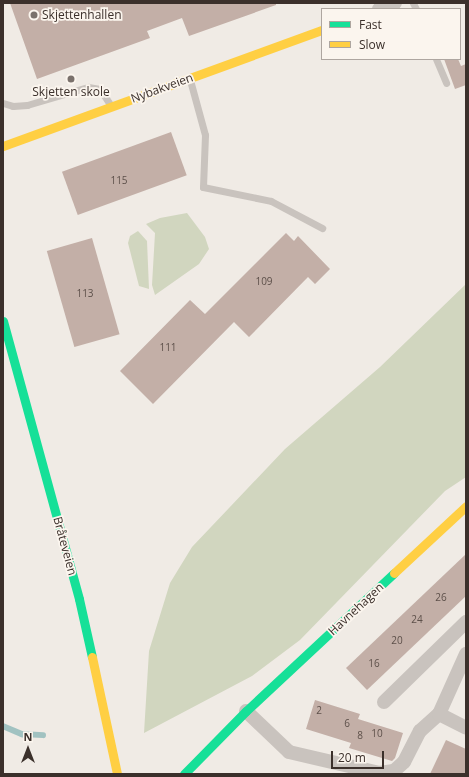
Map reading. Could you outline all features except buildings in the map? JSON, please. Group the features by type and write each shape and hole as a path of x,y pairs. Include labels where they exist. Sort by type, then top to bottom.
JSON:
{"street":[{"path":"382,8 395,3"},
{"name":"Nybakveien","path":"3,146 321,30"},
{"name":"Bråteveien","path":"3,321 79,599 117,774"},
{"name":"Havnehagen","path":"184,774 246,711 466,506"},
{"path":"384,702 466,622"},
{"path":"246,711 289,752 379,773 394,771 404,762 420,731 439,714 466,654"},
{"path":"439,714 466,728"}],"lane":[{"path":"436,60 446,83"},
{"path":"189,78 205,135 203,187 271,201 322,228"},
{"path":"3,103 12,106 27,105 88,87 100,89 111,106"}],"green space":[{"path":"187,213 205,237 209,249 199,264 155,295 152,285 155,233 146,224 160,218"},
{"path":"138,231 147,241 149,289 139,286 128,243 130,236"},
{"path":"466,284 466,477 445,491 300,640 252,676 144,733 149,651 170,583 192,547 285,449 380,367"}],"waterway":[{"path":"3,726 22,734 43,735"}],"traffic: fast":[{"path":"3,321 79,599 92,657"},
{"path":"184,774 246,711 394,573"}],"traffic: slow":[{"path":"3,146 321,30"},
{"path":"394,573 466,506"},
{"path":"92,657 117,774"}],"place":[{"name":"Skjettenhallen","path":"34,15"},
{"name":"Skjetten skole","path":"71,79"}]}
